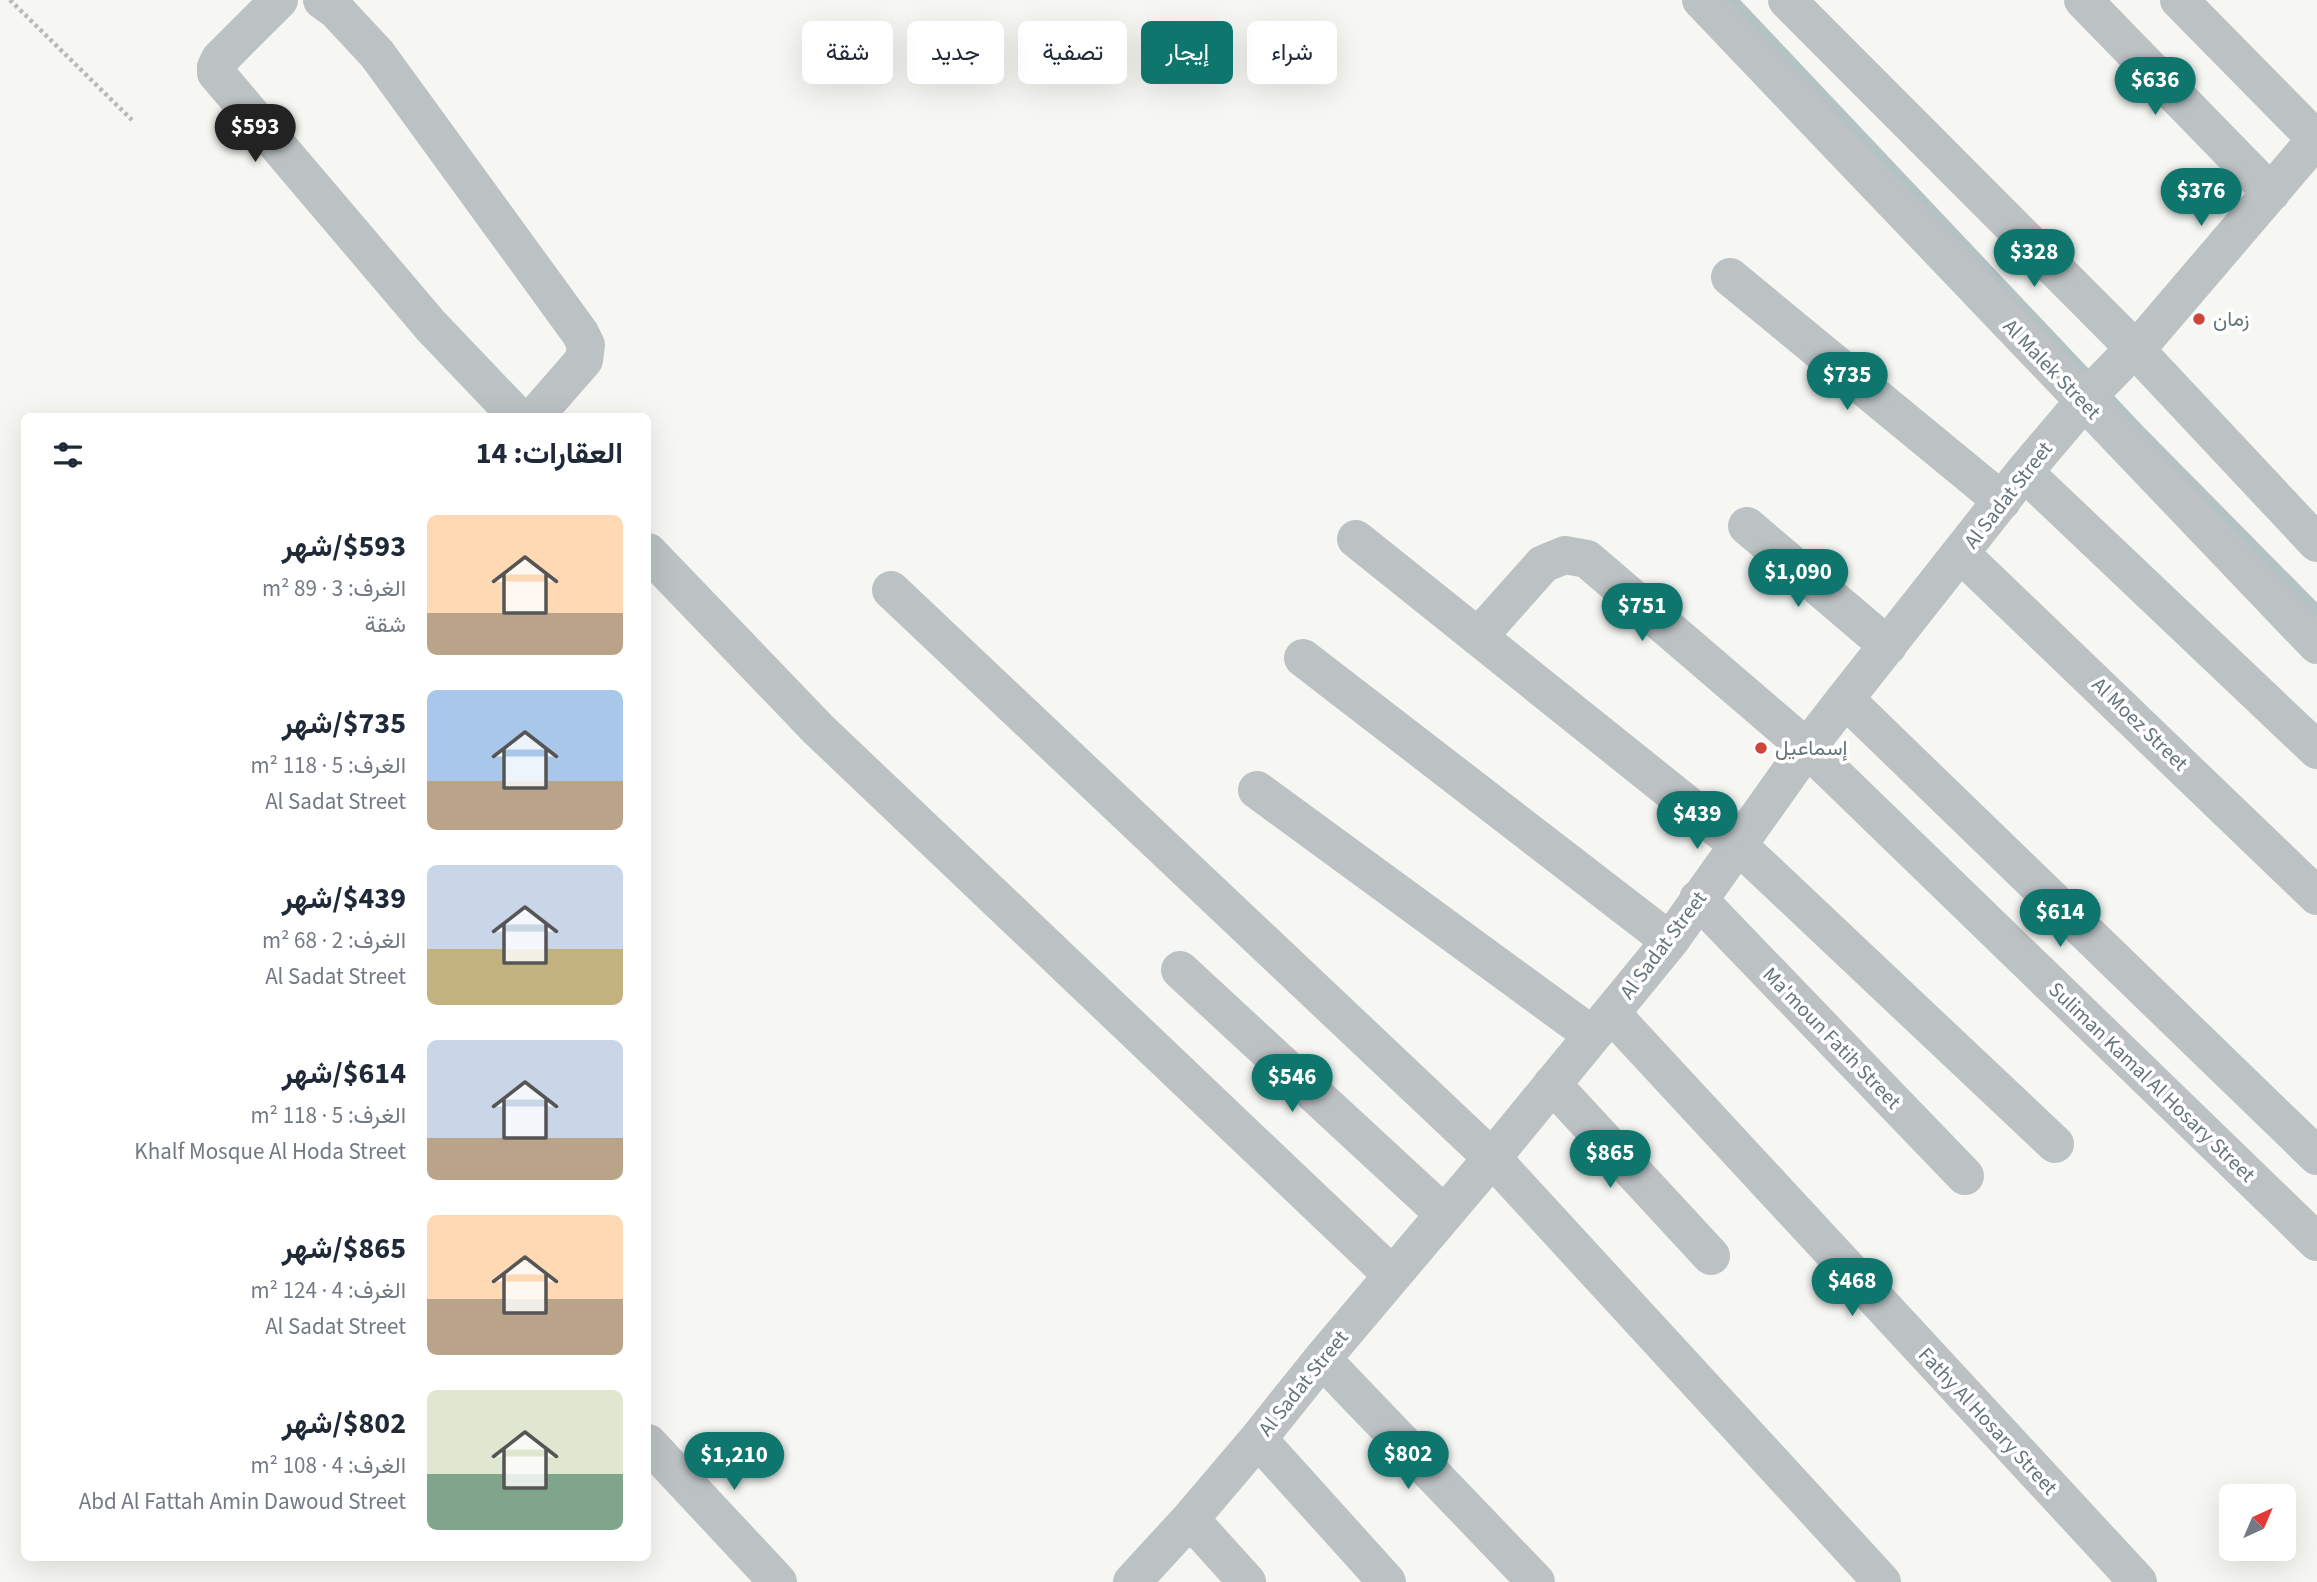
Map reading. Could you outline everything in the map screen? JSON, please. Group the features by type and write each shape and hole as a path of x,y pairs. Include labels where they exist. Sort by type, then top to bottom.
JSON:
{"street":[{"path":"279,0 220,59 216,73 431,326 514,413"},
{"path":"322,0 336,10 377,54 580,333 586,345 584,360 538,413"},
{"name":"Al Malek Street","path":"1701,0 2087,398 2317,645"},
{"path":"1787,0 2130,355 2317,543"},
{"path":"2083,0 2271,192"},
{"path":"2179,0 2317,138"},
{"name":"Al Sadat Street","path":"1146,1577 1190,1519 1670,941 1807,748 2013,487 2087,398 2130,355 2317,138"},
{"path":"1730,276 2013,487 2317,750"},
{"path":"1747,526 1888,646"},
{"path":"1356,538 1738,845 2055,1144"},
{"name":"Al Moez Street","path":"1961,554 2317,895"},
{"path":"651,555 818,729 1392,1275"},
{"name":"Suliman Kamal Al Hosary Street","path":"1478,637 1543,564 1565,555 1587,559 1807,748 2317,1242"},
{"path":"891,590 1492,1158 1882,1582"},
{"path":"1303,659 1670,941"},
{"path":"1845,699 2317,1156"},
{"name":"Fathy Al Hosary Street","path":"1257,790 1601,1024 2138,1582"},
{"name":"Ma'moun Fatih Street","path":"1698,899 1965,1177"},
{"path":"1180,970 1444,1214"},
{"path":"1552,1084 1711,1255"},
{"path":"1322,1359 1536,1582"},
{"path":"1258,1439 1387,1582"},
{"path":"651,1446 778,1582"},
{"path":"1190,1519 1247,1582"}],"path":[{"path":"10,0 132,120"}],"waterway":[{"path":"1732,0 2143,435 2317,611"}],"place":[{"name":"زمان","path":"2199,319"},
{"name":"إسماعيل","path":"1761,748"}]}
